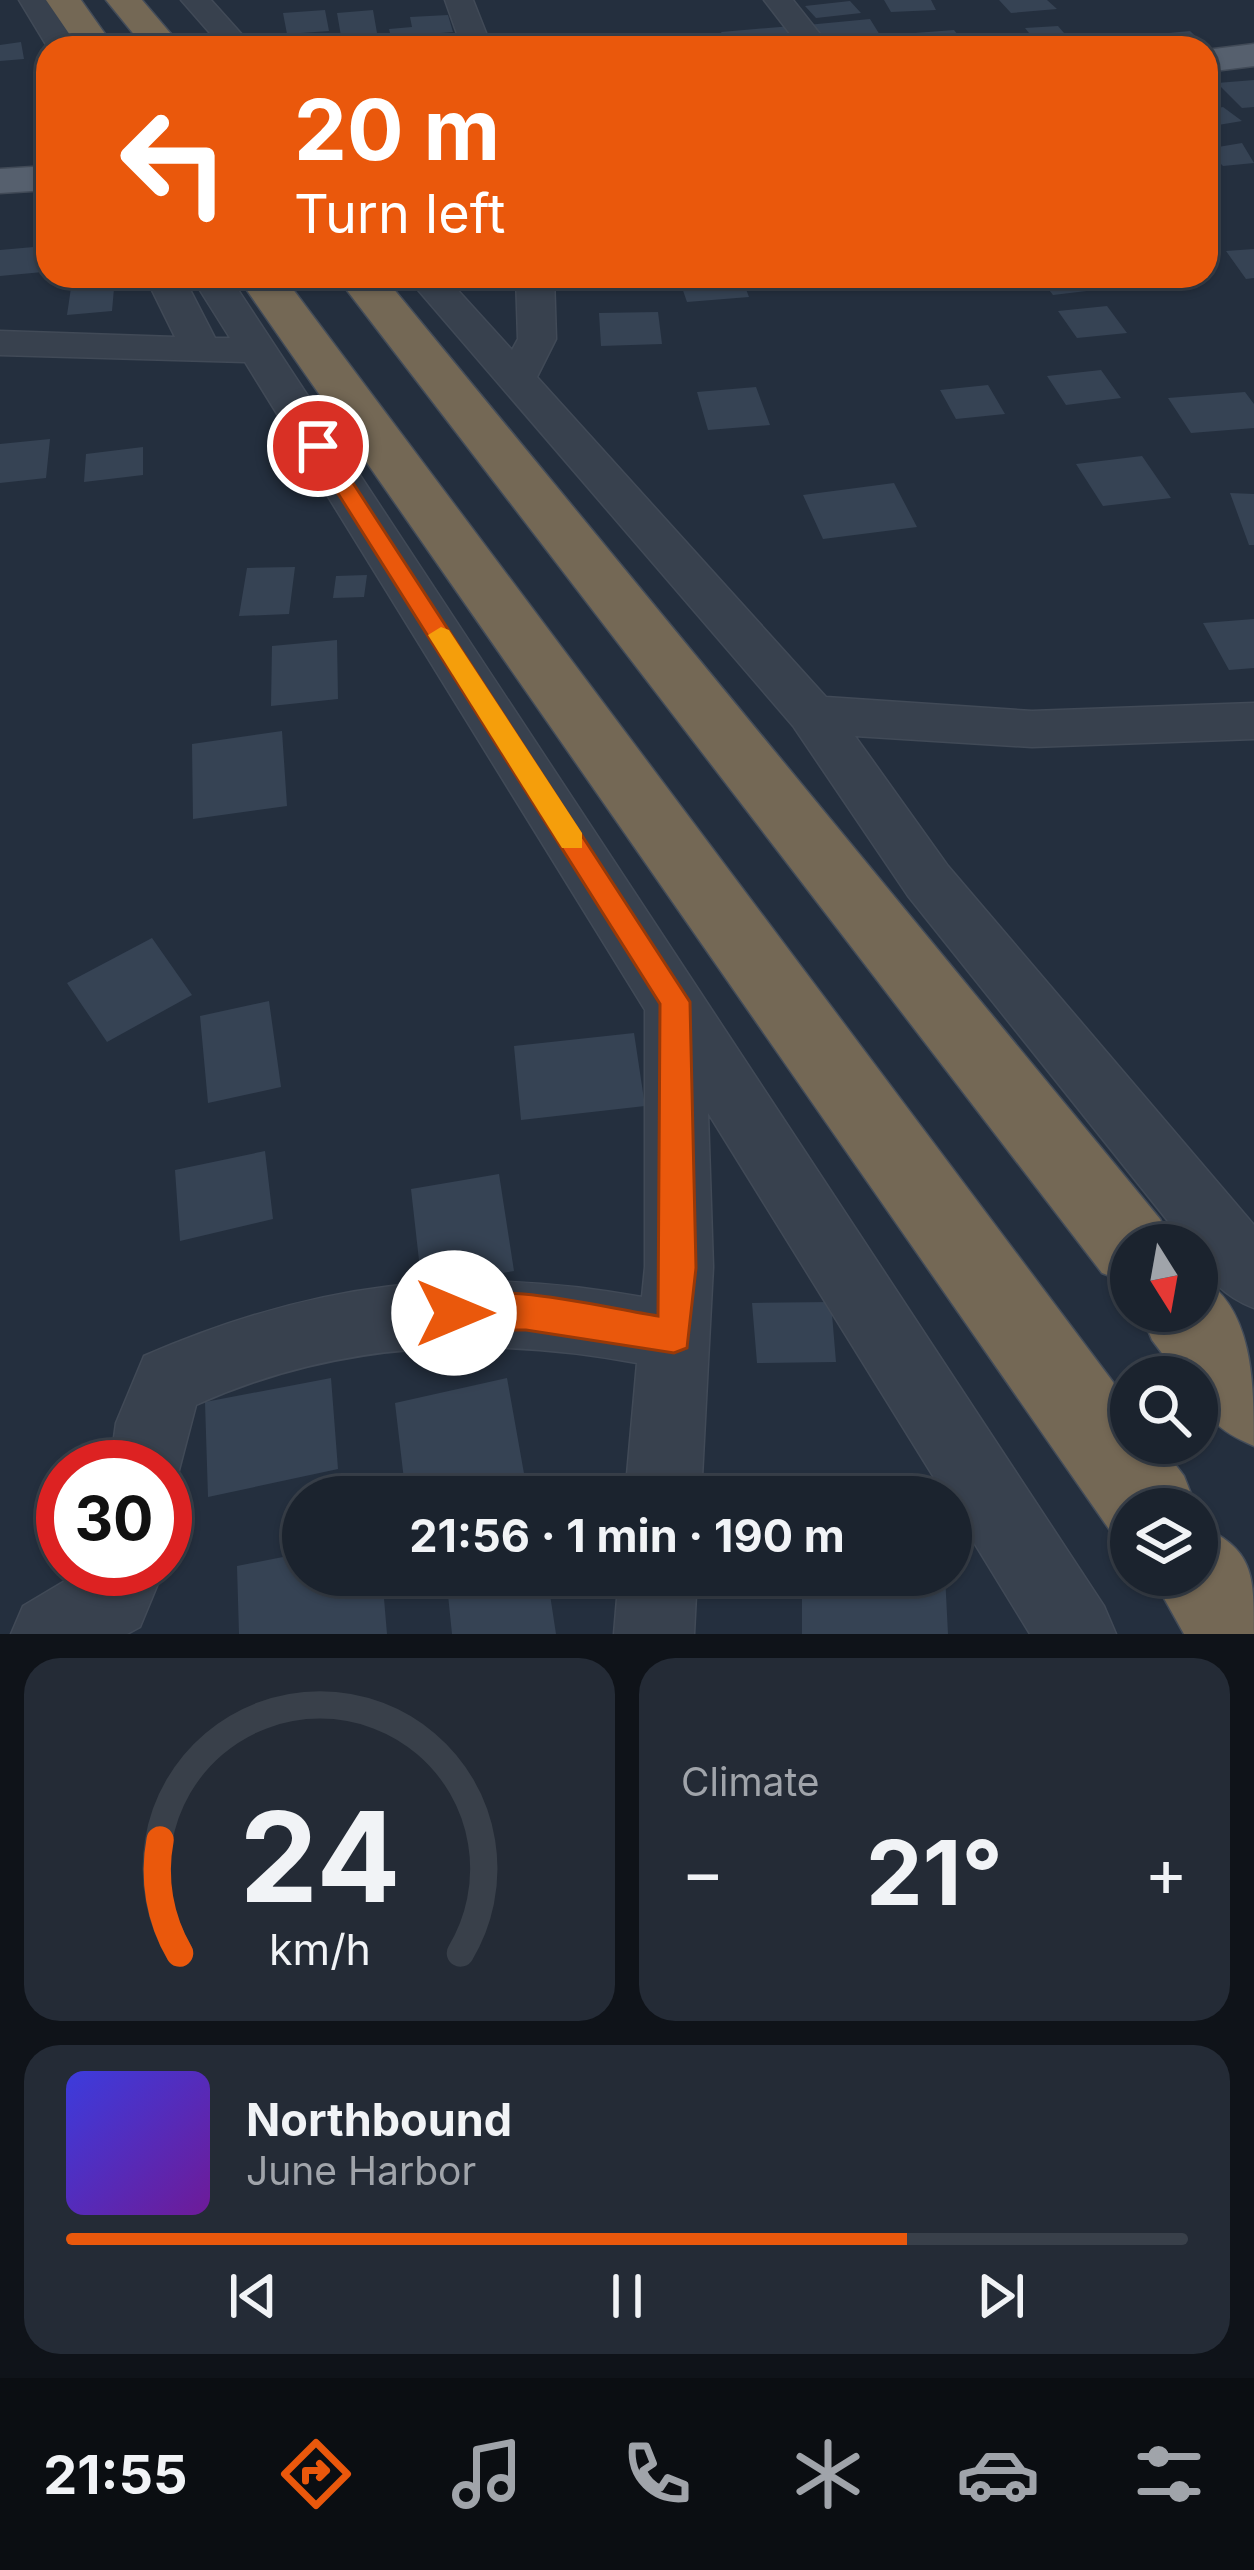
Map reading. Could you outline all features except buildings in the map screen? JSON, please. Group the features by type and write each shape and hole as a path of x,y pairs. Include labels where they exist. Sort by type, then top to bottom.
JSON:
{"highway":[{"path":"63,0 88,36"},
{"path":"123,0 154,36"},
{"path":"269,288 1136,1488"},
{"path":"369,288 1113,1224"},
{"path":"1199,1332 1254,1402"},
{"path":"1215,1596 1243,1634"}],"main road":[{"path":"1218,60 1254,56"},
{"path":"0,181 36,179"}],"street":[{"path":"33,0 56,36"},
{"path":"195,0 228,36"},
{"path":"459,0 472,36"},
{"path":"778,0 807,36"},
{"path":"170,288 201,349"},
{"path":"218,288 1076,1634"},
{"path":"435,288 811,712 928,881 1254,1276"},
{"path":"514,382 537,339 535,288"},
{"path":"0,343 258,351"},
{"path":"811,712 910,728 1016,730 1254,721"},
{"path":"664,1476 679,1268 675,1002"},
{"path":"151,1440 169,1381 229,1352 417,1313 526,1313 674,1336"},
{"path":"51,1634 113,1596"},
{"path":"655,1634 657,1596"}],"slow traffic":[{"path":"441,635 572,840"}],"route":[{"path":"318,446 675,1002 679,1268 674,1336 526,1313 454,1313"}]}
